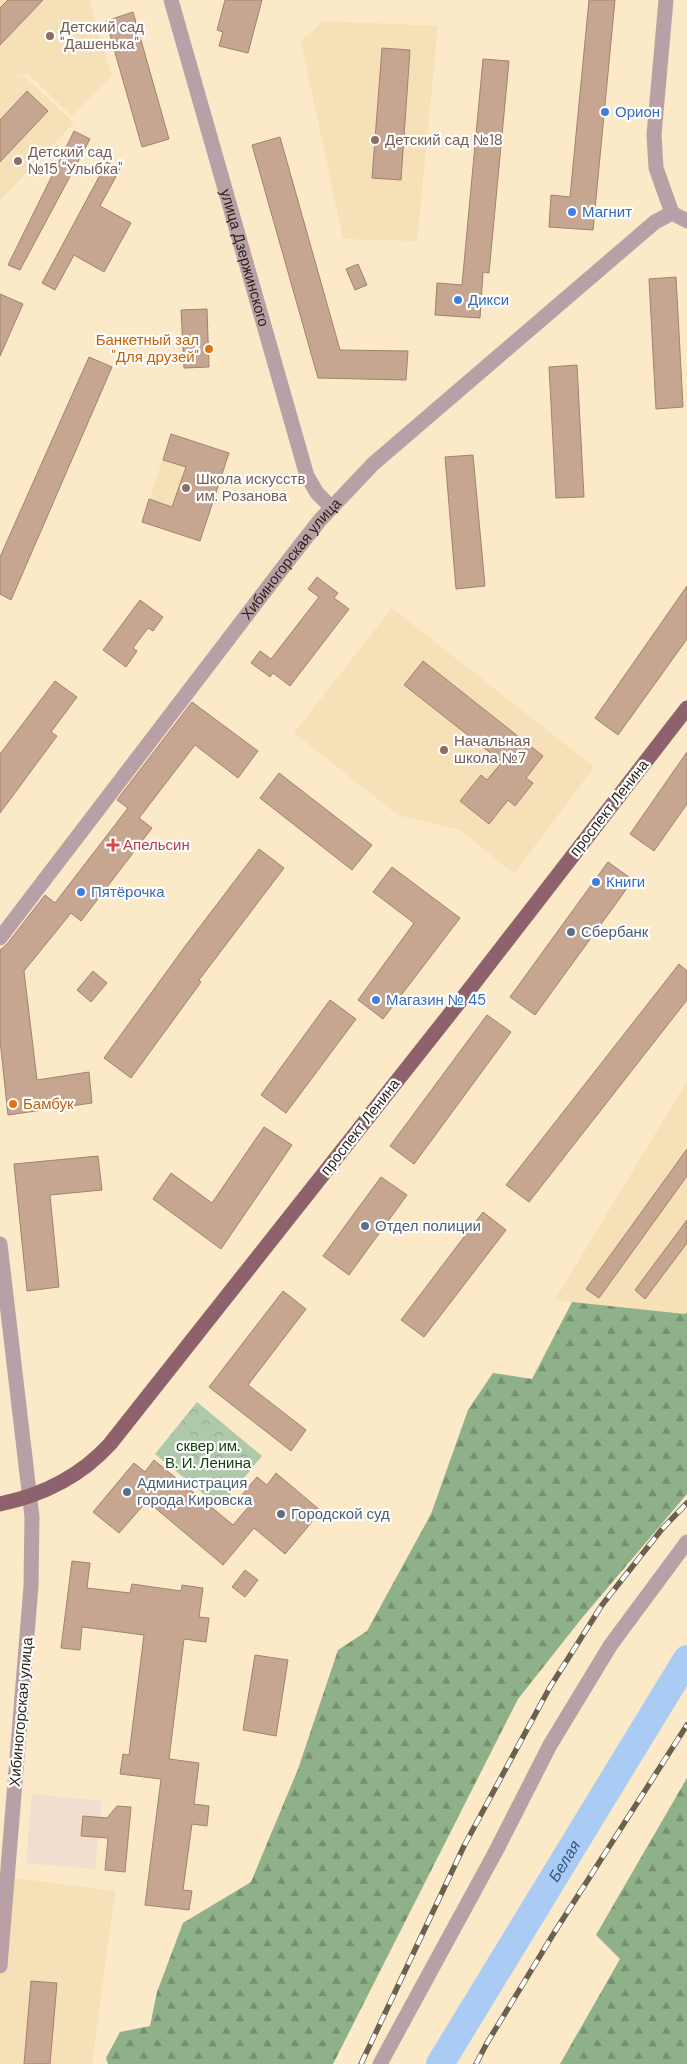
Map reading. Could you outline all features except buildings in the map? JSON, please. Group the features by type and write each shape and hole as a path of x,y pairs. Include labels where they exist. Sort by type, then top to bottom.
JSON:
{"main road":[{"name":"проспект Ленина","path":"0,1504 30,1497 54,1486 96,1459 110,1444 472,986 687,708"}],"street":[{"name":"улица Дзержинского","path":"171,0 307,476 317,493 331,507"},
{"path":"666,0 654,134 656,168 672,213 687,220"},
{"name":"Хибиногорская улица","path":"0,938 279,572 331,507 373,464 639,234 655,222 672,213"},
{"name":"Хибиногорская улица","path":"0,1244 32,1517 31,1586 0,1966"},
{"path":"380,2064 496,1851 555,1737 610,1646 687,1542"}],"shaded area":[{"name":"Детский сад \"Дашенька\"","path":"0,0 89,0 112,76 72,116 27,73 0,80"},
{"name":"Детский сад №18","path":"323,21 438,26 417,241 343,239 301,41"},
{"name":"Детский сад №15 \"Улыбка\"","path":"23,75 74,123 0,200 0,80"},
{"name":"Школа искусств им. Розанова","path":"171,434 229,453 200,541 142,522"},
{"name":"Начальная школа №7","path":"392,608 594,767 514,874 460,830 398,815 294,733"},
{"path":"687,1081 687,1312 685,1314 555,1300"},
{"path":"32,1794 102,1801 95,1869 26,1863"},
{"path":"0,1876 115,1891 92,2064 0,2064"}],"green space":[{"path":"572,1302 685,1314 687,1312 687,1494 582,1618 518,1699 333,2064 108,2064 106,2058 120,2032 150,2026 157,1992 183,1923 251,1882 298,1769 338,1650 367,1631 431,1514 468,1410 493,1373 532,1379"},
{"name":"сквер им. В. И. Ленина","path":"197,1402 262,1456 220,1507 155,1454"},
{"path":"687,1778 687,2064 560,2064 620,1959 596,1935"}],"waterway":[{"name":"Белая","path":"440,2064 687,1659"}],"railway":[{"path":"361,2064 464,1846 550,1687 602,1605 662,1529 687,1503"},
{"path":"476,2064 554,1933 687,1725"}],"place":[{"name":"Детский сад \"Дашенька\"","path":"50,36"},
{"name":"Орион","path":"605,112"},
{"name":"Детский сад №18","path":"375,140"},
{"name":"Детский сад №15 \"Улыбка\"","path":"18,161"},
{"name":"Магнит","path":"572,212"},
{"name":"Дикси","path":"458,300"},
{"name":"Банкетный зал \"Для друзей\"","path":"209,349"},
{"name":"Школа искусств им. Розанова","path":"186,488"},
{"name":"Начальная школа №7","path":"444,750"},
{"name":"Апельсин","path":"113,845"},
{"name":"Книги","path":"596,882"},
{"name":"Пятёрочка","path":"81,892"},
{"name":"Сбербанк","path":"571,932"},
{"name":"Магазин № 45","path":"376,1000"},
{"name":"Бамбук","path":"13,1104"},
{"name":"Отдел полиции","path":"365,1226"},
{"name":"Администрация города Кировска","path":"127,1492"},
{"name":"Городской суд","path":"281,1514"}]}
